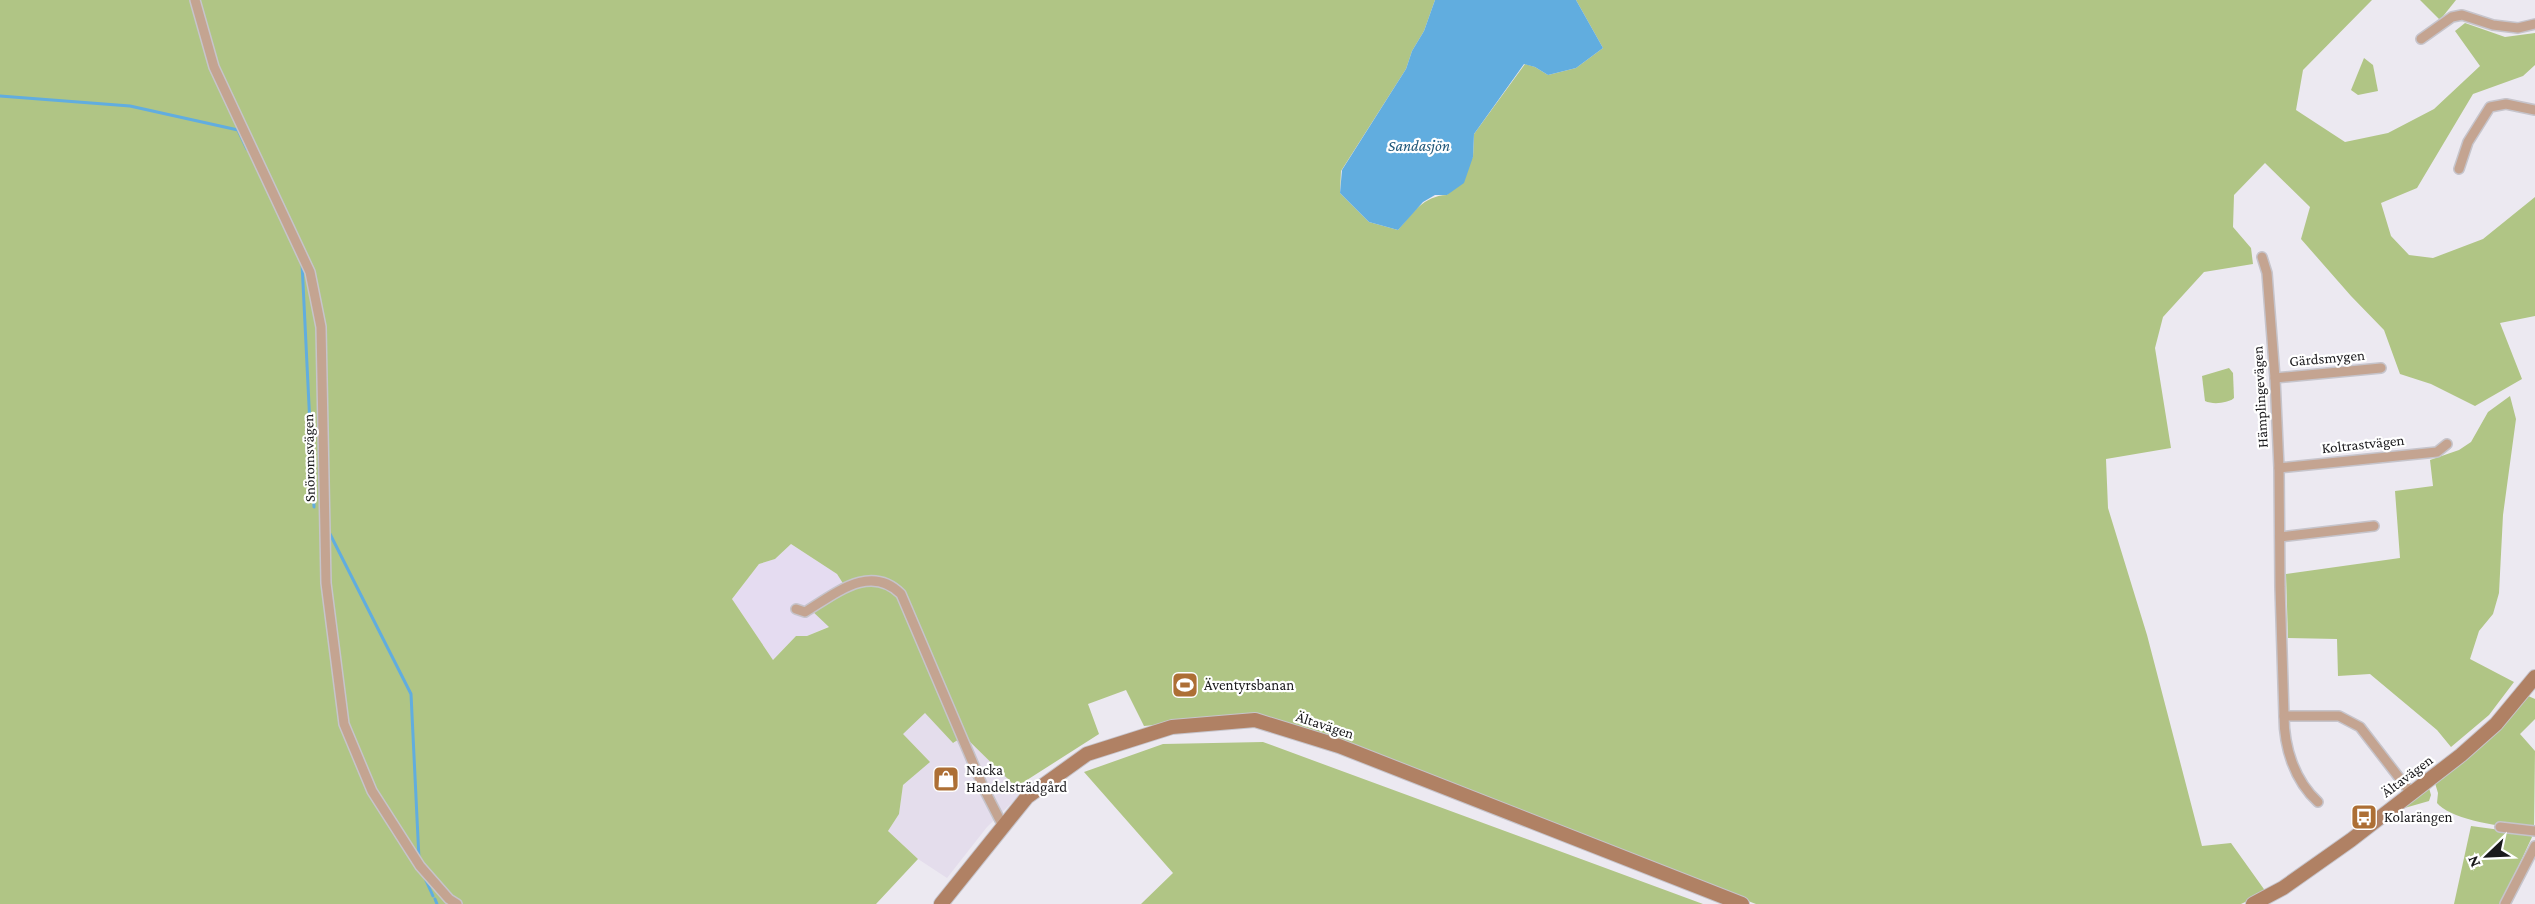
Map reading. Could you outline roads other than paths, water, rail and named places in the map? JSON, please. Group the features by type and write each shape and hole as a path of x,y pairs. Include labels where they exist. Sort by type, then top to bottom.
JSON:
{"main road":[{"name":"Ältavägen","path":"2253,904 2283,888 2351,840 2462,755 2496,724 2535,677"},
{"name":"Ältavägen","path":"941,904 1027,797 1087,754 1172,727 1255,720 1339,746 1742,904"}],"street":[{"name":"Snöromsvägen","path":"195,0 214,67 310,272 321,327 326,583 344,724 372,791 420,866 449,899 457,904"},
{"path":"2421,39 2452,17 2462,15 2493,25 2518,28 2535,24"},
{"path":"2459,170 2468,142 2490,107 2506,104 2535,110"},
{"name":"Hämplingevägen","path":"2262,257 2267,273 2275,378 2285,744 2293,766 2318,802"},
{"name":"Gärdsmygen","path":"2275,378 2381,368"},
{"name":"Koltrastvägen","path":"2279,468 2437,452 2447,444"},
{"path":"2280,537 2374,526"},
{"path":"796,609 805,612 864,579 892,585 901,594 984,789 1003,826"},
{"path":"2284,716 2339,716 2360,727 2411,793"},
{"path":"2500,827 2535,831"},
{"path":"2505,904 2535,846"}],"water":[{"name":"Sandasjön","path":"1435,0 1576,0 1603,48 1576,68 1548,75 1535,67 1524,64 1474,134 1473,157 1464,183 1447,195 1435,195 1423,202 1398,230 1369,222 1340,193 1342,170 1406,69 1412,51 1424,31"}],"waterway":[{"path":"0,96 130,106 238,130 247,149"},
{"path":"302,263 314,507"},
{"path":"330,534 411,694 419,859"},
{"path":"424,876 433,896"},
{"path":"435,899 437,904"}],"place":[{"name":"Äventyrsbanan","path":"1185,685"},
{"name":"Nacka Handelsträdgård","path":"946,779"},
{"name":"Kolarängen","path":"2364,817"}]}
